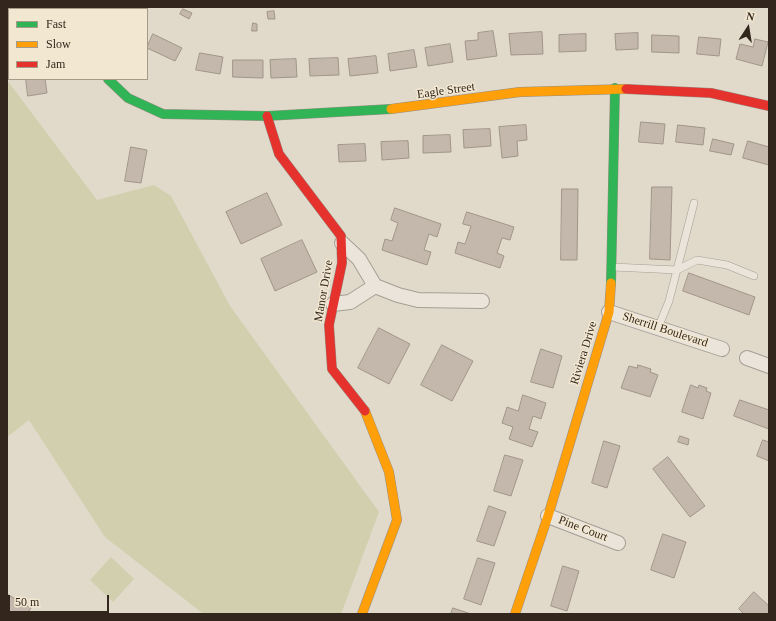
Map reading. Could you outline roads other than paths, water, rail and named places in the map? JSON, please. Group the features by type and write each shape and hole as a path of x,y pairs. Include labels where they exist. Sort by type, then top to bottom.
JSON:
{"street":[{"name":"Eagle Street","path":"109,80 128,98 163,114 267,116 407,108 520,92 615,88 711,93 769,106"},
{"name":"Riviera Drive","path":"515,614 548,516 609,312 613,268 613,140 615,88"},
{"name":"Manor Drive","path":"267,116 279,154 341,236 342,263 329,325 332,369 365,411 390,472 397,520 374,577 362,614"},
{"path":"342,243 359,259 375,286 398,295 418,300 482,301"},
{"path":"333,304 350,302 375,286"},
{"name":"Sherrill Boulevard","path":"609,312 722,349"},
{"path":"747,358 769,366"},
{"name":"Pine Court","path":"548,516 618,543"}],"lane":[{"path":"658,328 677,270 694,203"},
{"path":"613,268 677,270 697,260 727,265 754,276"}]}
